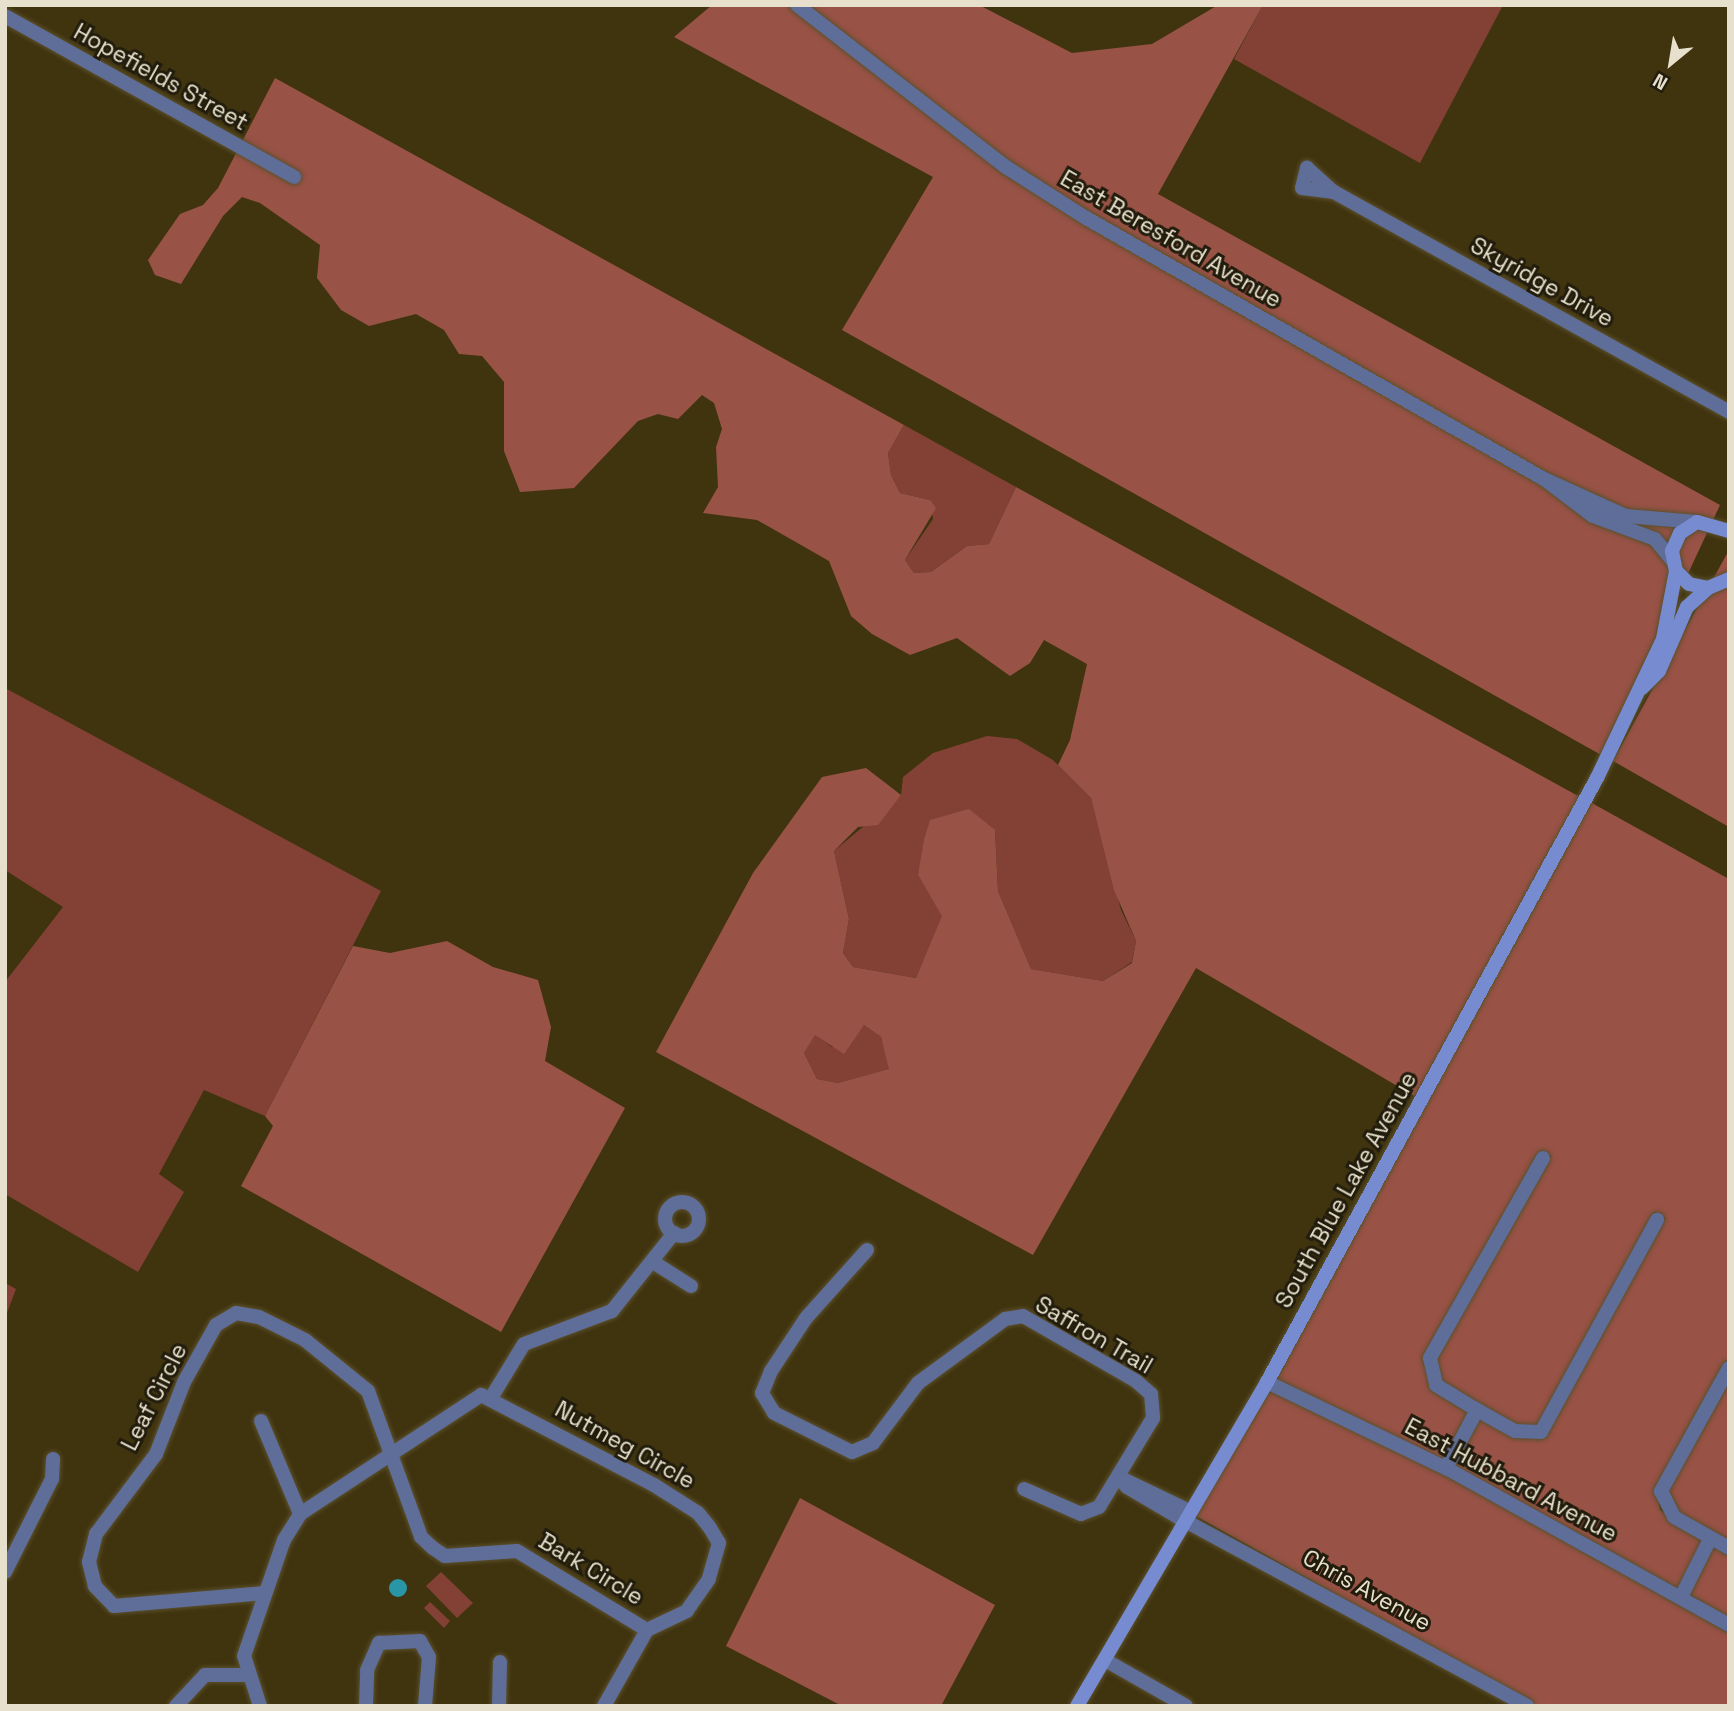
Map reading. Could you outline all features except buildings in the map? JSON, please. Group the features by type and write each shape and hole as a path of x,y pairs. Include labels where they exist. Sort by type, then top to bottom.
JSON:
{"main road":[{"path":"1701,522 1729,515"},
{"path":"1701,522 1729,531"},
{"name":"South Blue Lake Avenue","path":"1077,1706 1267,1382 1642,688 1670,617 1680,533 1701,522"},
{"path":"1674,566 1689,584 1721,584"},
{"name":"South Blue Lake Avenue","path":"1642,688 1659,671 1687,607 1721,584"}],"street":[{"name":"East Beresford Avenue","path":"797,5 1052,196 1544,479 1626,516 1701,522"},
{"name":"Hopefields Street","path":"5,16 294,177"},
{"name":"Skyridge Drive","path":"1334,192 1729,412"},
{"name":"East Beresford Avenue","path":"1544,479 1593,516 1656,539 1674,566"},
{"path":"1543,1158 1430,1358 1436,1385 1476,1410 1515,1431 1541,1432 1657,1220"},
{"path":"260,1706 244,1656 265,1593 300,1514 396,1454 460,1404 491,1398 524,1344 611,1311 674,1233"},
{"name":"Saffron Trail","path":"867,1250 821,1299 771,1371 762,1393 774,1413 852,1452 873,1443 918,1383 1005,1319 1023,1316 1151,1394 1153,1418 1121,1477 1099,1507 1081,1514 1024,1489"},
{"path":"653,1262 691,1286"},
{"name":"Leaf Circle","path":"265,1593 114,1606 95,1586 89,1562 96,1534 156,1454 184,1382 216,1325 236,1313 259,1317 336,1360 368,1391 396,1454"},
{"path":"1729,1368 1661,1491 1674,1517 1729,1548"},
{"name":"East Hubbard Avenue","path":"1267,1382 1446,1468 1729,1625"},
{"name":"Nutmeg Circle","path":"491,1398 654,1485 698,1513 710,1528 719,1543 709,1578 687,1611 647,1630"},
{"path":"1446,1468 1476,1410"},
{"path":"261,1421 300,1514"},
{"name":"Bark Circle","path":"396,1454 421,1537 445,1556 517,1551 647,1630 604,1706"},
{"path":"5,1573 52,1479 53,1459"},
{"name":"Chris Avenue","path":"1121,1477 1127,1488 1186,1517 1527,1706"},
{"path":"1681,1597 1710,1539"},
{"path":"366,1706 367,1670 379,1643 419,1641 429,1657 425,1706"},
{"path":"1105,1660 1186,1706"},
{"path":"499,1706 500,1662"},
{"path":"176,1706 205,1675 248,1675"}],"shaded area":[{"path":"712,5 979,5 1072,53 1152,44 1218,5 1263,5 1158,194 1720,505 1603,756 842,330 933,177 674,37"},
{"path":"1263,5 1503,5 1420,163 1234,59"},
{"path":"275,78 904,425 888,453 891,475 900,493 930,500 936,508 905,560 914,573 931,572 967,546 989,544 1016,487 1580,797 1416,1097 1196,968 1033,1255 656,1052 753,873 822,777 866,768 901,795 878,825 858,827 834,851 849,919 843,953 853,967 916,978 942,916 918,875 930,820 969,809 995,830 998,891 1031,969 1103,981 1132,963 1136,941 1114,890 1091,798 1058,765 1070,740 1087,664 1044,640 1030,663 1010,676 957,638 910,655 872,634 851,616 829,561 757,520 703,513 718,487 716,447 722,429 714,403 702,395 678,419 658,414 638,421 574,488 520,492 504,451 504,382 482,356 459,354 444,330 416,314 369,326 341,310 317,278 320,245 260,203 242,197 223,216 181,284 155,275 148,260 180,214 203,205 218,188","holes":["864,1025 881,1037 889,1069 838,1083 817,1079 804,1053 815,1035 844,1054"]},
{"path":"904,425 1016,487 989,544 967,546 931,572 914,573 905,560 933,519 930,500 900,493 891,475 888,453"},
{"path":"1729,550 1729,827 1613,761"},
{"path":"5,688 381,891 265,1116 204,1090 159,1174 184,1192 138,1272 5,1194 5,982 63,907 5,870"},
{"path":"987,736 1017,739 1053,760 1091,798 1121,910 1136,941 1132,962 1103,981 1031,969 998,891 995,830 926,850 918,875 943,916 916,978 853,967 843,953 849,919 834,851 901,795 903,777 933,753"},
{"path":"1590,802 1729,879 1729,1356 1656,1489 1660,1510 1702,1541 1679,1589 1454,1465 1479,1419 1513,1437 1545,1436 1665,1218 1655,1212 1538,1427 1517,1425 1480,1405 1440,1380 1436,1360 1551,1156 1542,1150 1424,1358 1431,1389 1469,1413 1444,1460 1275,1379"},
{"path":"447,941 493,967 538,980 551,1027 545,1061 625,1108 501,1332 241,1186 273,1126 265,1116 353,946 390,953"},
{"path":"864,1025 881,1037 890,1069 838,1083 817,1079 804,1053 815,1034 832,1047 848,1043"},
{"path":"5,1283 16,1289 5,1318"},
{"path":"1729,1380 1729,1541 1678,1512 1667,1492"},
{"path":"1269,1390 1443,1474 1729,1633 1729,1706 1536,1706 1196,1516"},
{"path":"800,1498 995,1605 941,1706 842,1706 726,1646"},
{"path":"1712,1547 1729,1555 1729,1618 1689,1594"},
{"path":"441,1572 473,1603 457,1618 426,1586"},
{"path":"430,1602 450,1621 444,1628 424,1608"}],"water":[{"path":"398,1579 406,1584 407,1588 402,1596 398,1597 390,1592 389,1588 394,1580"}]}
